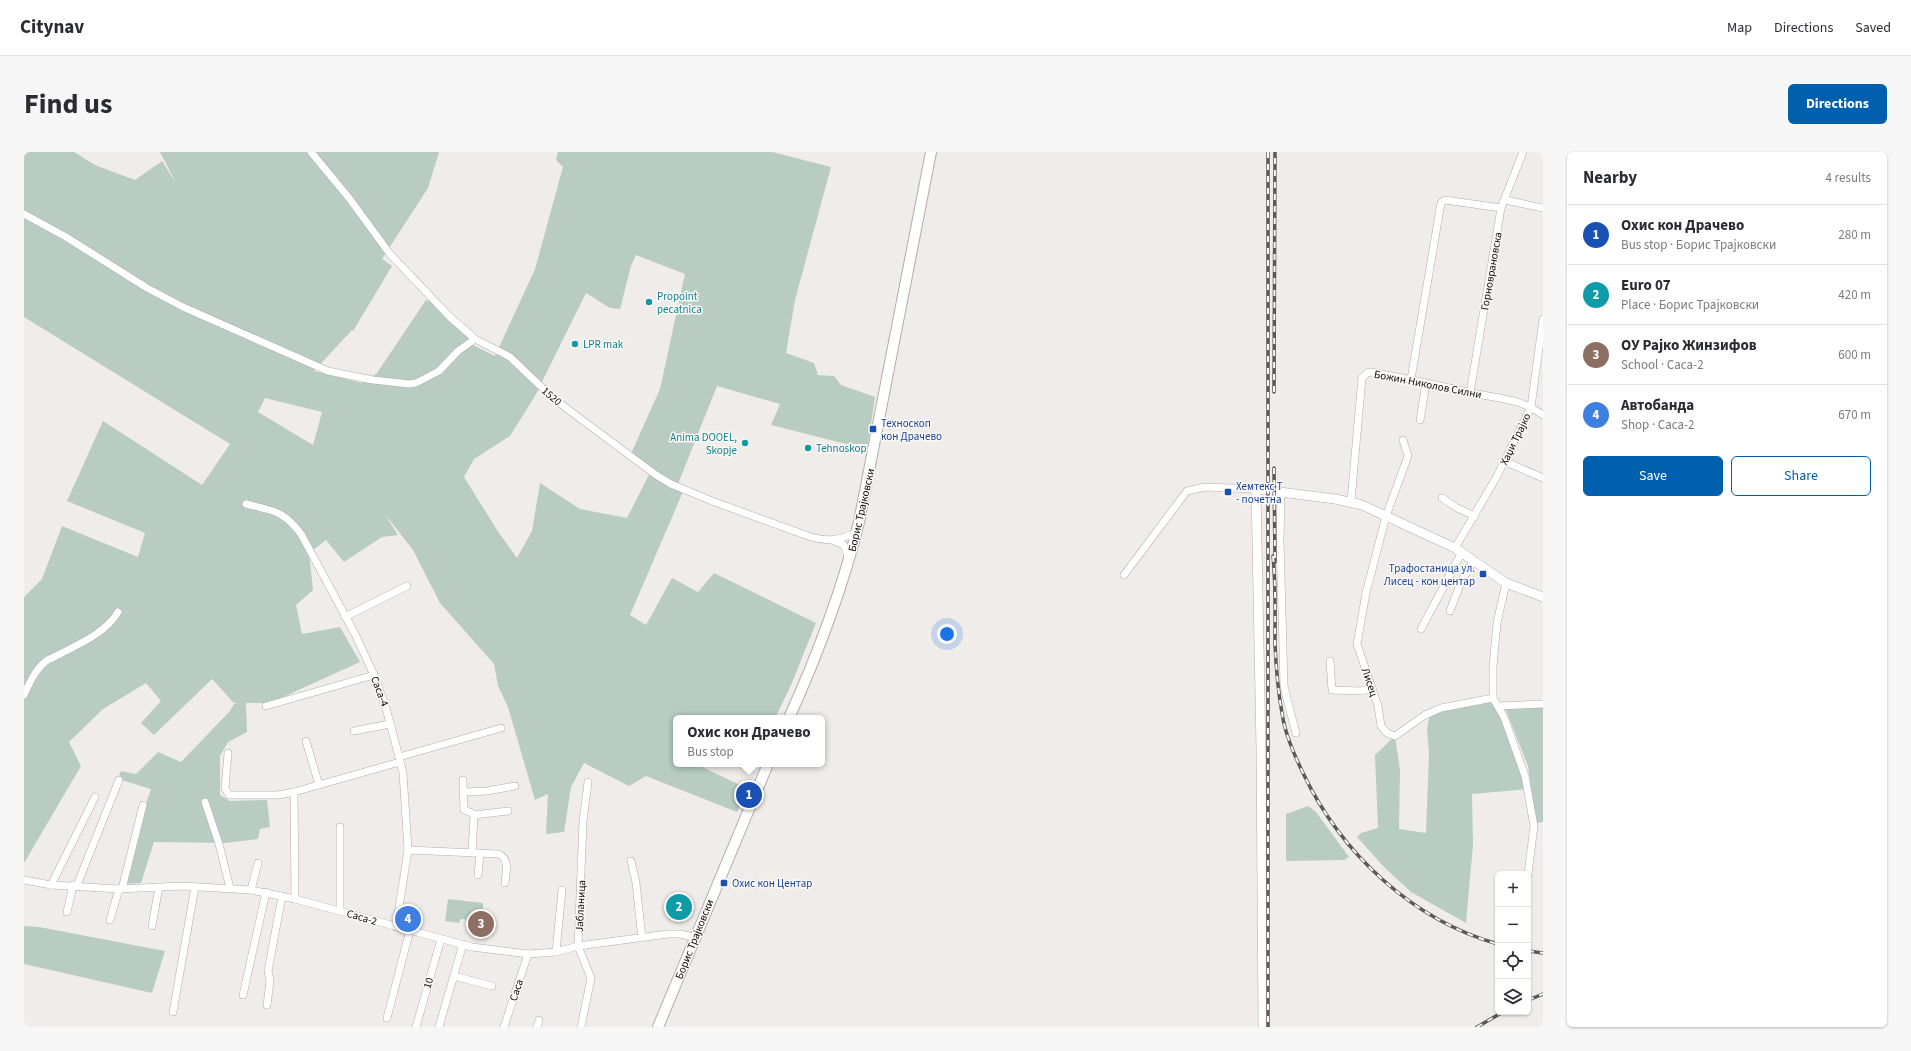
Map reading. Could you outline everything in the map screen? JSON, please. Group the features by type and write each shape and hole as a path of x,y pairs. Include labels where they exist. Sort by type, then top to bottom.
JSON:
{"main road":[{"name":"Борис Трајковски","path":"790,715 814,660 849,561 857,532 874,457 931,152"},
{"name":"Борис Трајковски","path":"658,1027 694,937 767,767"}],"street":[{"name":"1520","path":"311,152 349,198 390,254 450,317 475,339 510,358 554,399 671,484 799,534 823,541 834,540 857,532"},
{"name":"Горноврановска","path":"1470,393 1501,208 1523,152"},
{"path":"1411,379 1441,203 1446,200 1501,208"},
{"path":"1505,200 1543,208"},
{"path":"24,214 66,237 147,288 183,307 328,371 373,380 409,384 416,383 439,371 458,351 475,339"},
{"name":"Хаџи Трајко","path":"1421,629 1448,576 1475,516 1531,407 1543,319"},
{"name":"Божин Николов Силни","path":"1351,501 1364,375 1372,372 1411,379 1470,393 1513,399 1531,407 1543,415"},
{"path":"1420,420 1426,383"},
{"name":"Лисец","path":"1403,440 1408,456 1386,516 1365,599 1357,644 1372,688 1381,726 1391,736 1394,736 1419,719 1441,708 1493,698"},
{"path":"1504,461 1543,478"},
{"path":"1124,575 1187,491 1205,487 1256,489 1351,501 1459,550 1506,583 1543,597"},
{"path":"1256,489 1261,741 1263,1027"},
{"path":"1281,492 1280,541 1284,685 1286,699 1296,733"},
{"path":"1442,498 1457,508 1475,516"},
{"name":"Саса-4","path":"246,504 279,512 292,522 313,557 345,617 374,675 386,708 400,760 408,850 396,927"},
{"path":"834,540 844,544 849,561"},
{"path":"1450,611 1461,582 1474,560"},
{"path":"1506,583 1497,623 1493,666 1493,698 1499,706 1514,739 1522,765 1533,816 1528,871"},
{"path":"345,617 407,586"},
{"path":"24,695 37,670 46,661 83,642 104,628 114,619 118,612"},
{"path":"1330,661 1332,690 1361,691 1372,688"},
{"path":"266,706 374,675"},
{"path":"1499,706 1543,704"},
{"path":"354,731 390,724"},
{"path":"228,753 225,788 229,796 278,795 319,785 501,728"},
{"path":"306,741 319,785"},
{"path":"67,912 75,885 119,780"},
{"path":"463,780 464,811 472,812 474,815 508,810"},
{"name":"Јабланица","path":"581,1027 591,978 578,946 583,821 588,782"},
{"path":"463,792 488,792 515,786"},
{"path":"294,792 296,899"},
{"path":"50,885 95,797"},
{"path":"205,802 226,868 230,888"},
{"path":"110,920 120,889 142,805"},
{"path":"472,853 474,815"},
{"path":"340,827 340,911"},
{"path":"408,850 499,854 503,856 507,863 505,883"},
{"path":"478,875 480,854"},
{"path":"631,861 636,883 642,938"},
{"path":"251,890 258,863"},
{"name":"Саса-2","path":"24,880 50,885 75,885 120,889 195,887 230,888 266,892 441,939 528,954 556,952 578,946 668,934 680,934 694,937"},
{"path":"152,926 159,887"},
{"path":"173,1012 195,887"},
{"path":"556,952 562,890"},
{"path":"242,995 266,892"},
{"path":"267,1005 270,981 268,971 282,896"},
{"path":"387,1018 410,930"},
{"name":"10","path":"416,1027 441,939"},
{"path":"438,1027 463,944"},
{"name":"Саса","path":"504,1027 528,954"},
{"path":"454,976 492,986"}],"green space":[{"path":"24,152 74,152 95,165 135,180 162,161 176,183 160,152 439,152 428,188 382,259 392,266 353,331 352,330 314,371 362,383 377,373 426,300 438,303 471,335 473,345 495,356 535,269 563,167 556,160 558,152 772,152 831,167 795,300 786,353 814,363 818,375 834,376 841,385 875,397 868,444 846,444 771,425 780,404 717,386 678,484 682,494 630,615 646,625 672,578 698,592 714,573 816,623 791,685 776,715 673,715 673,767 702,767 748,789 737,812 646,776 629,786 584,763 571,787 564,832 546,834 548,794 535,800 508,707 498,686 494,664 440,603 413,550 384,513 398,535 382,537 344,562 326,540 309,553 313,590 296,605 302,634 340,627 360,662 270,703 246,703 247,732 228,742 220,756 220,795 230,801 267,800 270,827 260,829 258,839 225,843 154,842 141,883 119,884 151,789 118,779 121,771 136,774 158,752 181,762 230,711 234,704 239,703 234,703 212,679 154,735 141,723 161,701 146,683 103,709 69,742 81,766 24,863 24,597 42,579 62,526 138,557 145,533 67,501 103,421 202,485 230,444 24,317","holes":["636,255 685,274 660,389 630,456 652,469 627,518 580,509 540,483 532,531 517,558 497,530 464,477 474,459 510,436 535,396 586,293 610,308 620,309 631,266","265,398 322,412 313,445 258,412"]},
{"path":"1493,698 1499,706 1528,789 1472,794 1473,845 1466,923 1411,892 1384,867 1357,837 1361,833 1378,828 1375,755 1395,736 1400,770 1399,829 1426,833 1429,755 1427,730 1430,712"},
{"path":"1505,708 1543,708 1543,822 1536,823 1528,766"},
{"path":"1308,806 1316,812 1349,857 1344,860 1286,861 1286,814"},
{"path":"448,899 483,903 483,921 461,919 459,923 445,921"},
{"path":"24,926 39,927 165,951 152,993 24,964"}],"railway":[{"path":"1268,152 1268,1027"},
{"path":"1274,392 1275,152"},
{"path":"1274,468 1275,562"},
{"path":"1273,556 1276,661 1283,721 1296,759 1319,802 1337,830 1382,880 1437,918 1466,933 1495,943"},
{"path":"1531,951 1543,953"},
{"path":"1531,999 1543,994"},
{"path":"1477,1027 1498,1015"}],"place":[{"name":"Propoint pecatnica","path":"649,302"},
{"name":"LPR mak","path":"575,344"},
{"name":"Техноскоп кон Драчево","path":"873,429"},
{"name":"Anima DOOEL, Skopje","path":"745,443"},
{"name":"Tehnoskop","path":"808,448"},
{"name":"Хемтекс Т - почетна","path":"1228,492"},
{"name":"Трафостаница ул. Лисец - кон центар","path":"1483,574"},
{"name":"Охис кон Драчево","path":"749,795"},
{"name":"Охис кон Центар","path":"724,883"},
{"name":"Euro 07","path":"679,907"},
{"name":"Автобанда","path":"408,919"},
{"name":"ОУ Рајко Жинзифов","path":"481,924"}]}
